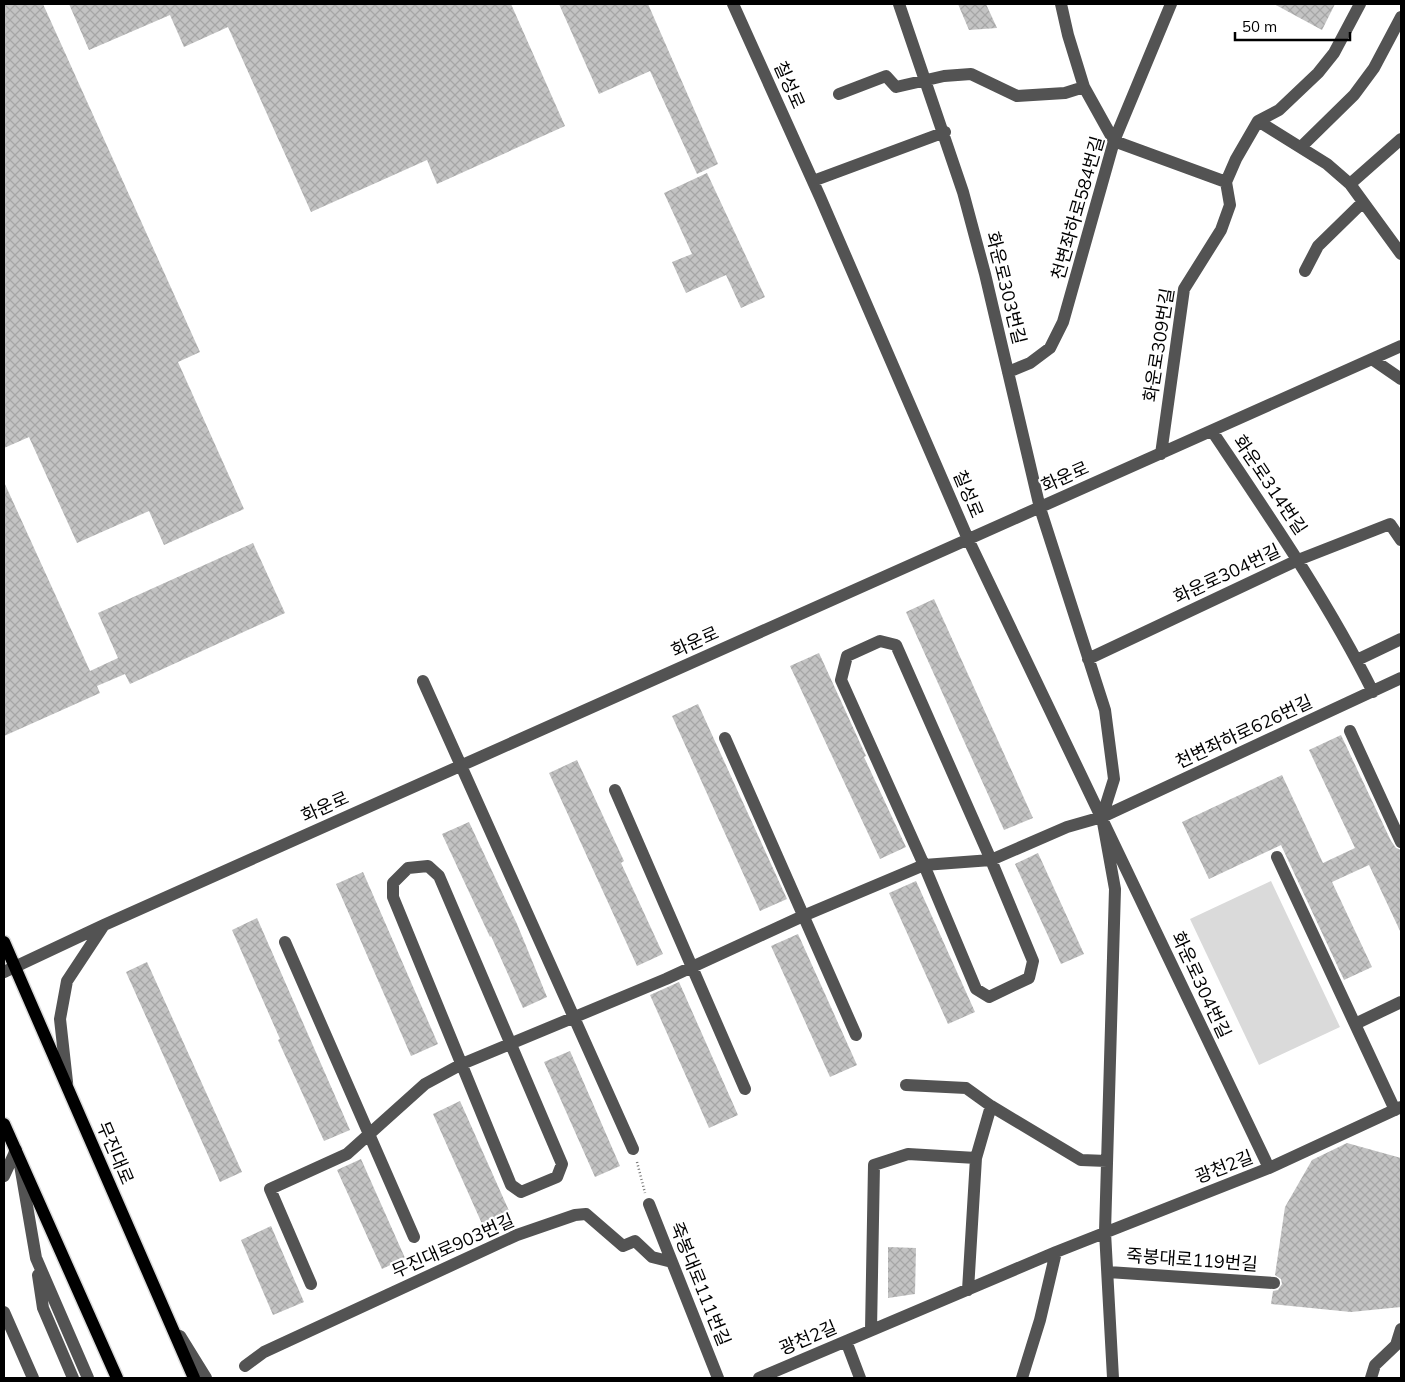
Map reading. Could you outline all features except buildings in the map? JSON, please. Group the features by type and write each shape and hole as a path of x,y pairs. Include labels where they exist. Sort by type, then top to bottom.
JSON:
{"main road":[{"name":"무진대로","path":"4,942 9,969 67,1084 194,1378"},
{"path":"4,1124 117,1378"}],"street":[{"name":"칠성로","path":"733,4 813,181 968,539 1102,816"},
{"name":"화운로303번길","path":"899,4 944,132 985,274 1040,508"},
{"path":"1062,4 1068,36 1084,87 1114,141 1226,182 1236,158 1258,121 1279,110 1318,73 1334,52 1360,4"},
{"name":"천변좌하로584번길","path":"1008,372 1030,363 1050,348 1063,322 1114,141 1171,4"},
{"path":"1301,147 1354,95 1374,68 1401,17"},
{"path":"839,94 886,76 896,87 944,76 971,74 1017,96 1064,93 1084,87"},
{"path":"1258,121 1327,164 1350,184 1401,254"},
{"path":"813,181 944,132"},
{"path":"1350,184 1401,139"},
{"name":"화운로309번길","path":"1161,454 1184,288 1221,230 1230,205 1226,182"},
{"path":"1306,271 1324,240 1363,202"},
{"name":"화운로","path":"9,969 1401,346"},
{"path":"1372,359 1401,379"},
{"name":"화운로314번길","path":"1212,431 1298,560 1357,660 1373,692"},
{"path":"1040,508 1105,710 1114,779 1102,816 1115,889 1105,1232"},
{"name":"화운로314번길","path":"1298,560 1390,524 1401,540"},
{"name":"화운로304번길","path":"1088,659 1298,560"},
{"path":"1357,660 1401,639"},
{"path":"880,642 896,644 991,860 1033,961 1029,978 989,997 976,989 924,865 841,680 847,656 880,642"},
{"name":"천변좌하로626번길","path":"311,1284 270,1189 347,1154 425,1084 462,1064 924,865 991,860 1067,827 1102,816 1401,678"},
{"path":"423,682 462,765 633,1149"},
{"path":"1350,731 1401,842"},
{"path":"725,738 856,1036"},
{"path":"615,790 745,1089"},
{"name":"화운로304번길","path":"1102,816 1269,1168"},
{"path":"1277,857 1355,1024 1398,1109"},
{"path":"428,866 439,876 562,1164 557,1177 522,1192 510,1185 462,1064 393,897 394,883 408,868 428,866"},
{"path":"67,1084 60,1019 67,981 104,925"},
{"path":"285,942 414,1236"},
{"path":"1355,1024 1401,1002"},
{"path":"906,1085 966,1088 991,1106 1081,1160 1107,1161"},
{"path":"968,1290 976,1158 991,1106"},
{"name":"광천2길","path":"760,1378 1056,1252 1269,1168 1398,1109"},
{"path":"4,1176 17,1153"},
{"path":"17,1153 43,1308 73,1378"},
{"path":"871,1330 874,1165 908,1154 976,1158"},
{"name":"죽봉대로111번길","path":"648,1204 718,1378"},
{"name":"무진대로903번길","path":"245,1366 264,1352 508,1239 575,1215 586,1214 624,1246 635,1241 652,1257 672,1262"},
{"name":"죽봉대로119번길","path":"1105,1232 1113,1378"},
{"path":"1022,1378 1040,1320 1056,1252"},
{"path":"36,1258 88,1378"},
{"name":"죽봉대로119번길","path":"1108,1272 1274,1283"},
{"path":"4,1312 33,1378"},
{"path":"166,1314 206,1378"},
{"path":"1371,1378 1375,1365 1396,1345 1401,1329"},
{"path":"4,1334 18,1344"},
{"path":"846,1341 860,1378"}],"path":[{"path":"633,1149 648,1204"}],"shaded area":[{"path":"1271,881 1340,1027 1259,1065 1190,919"}]}
